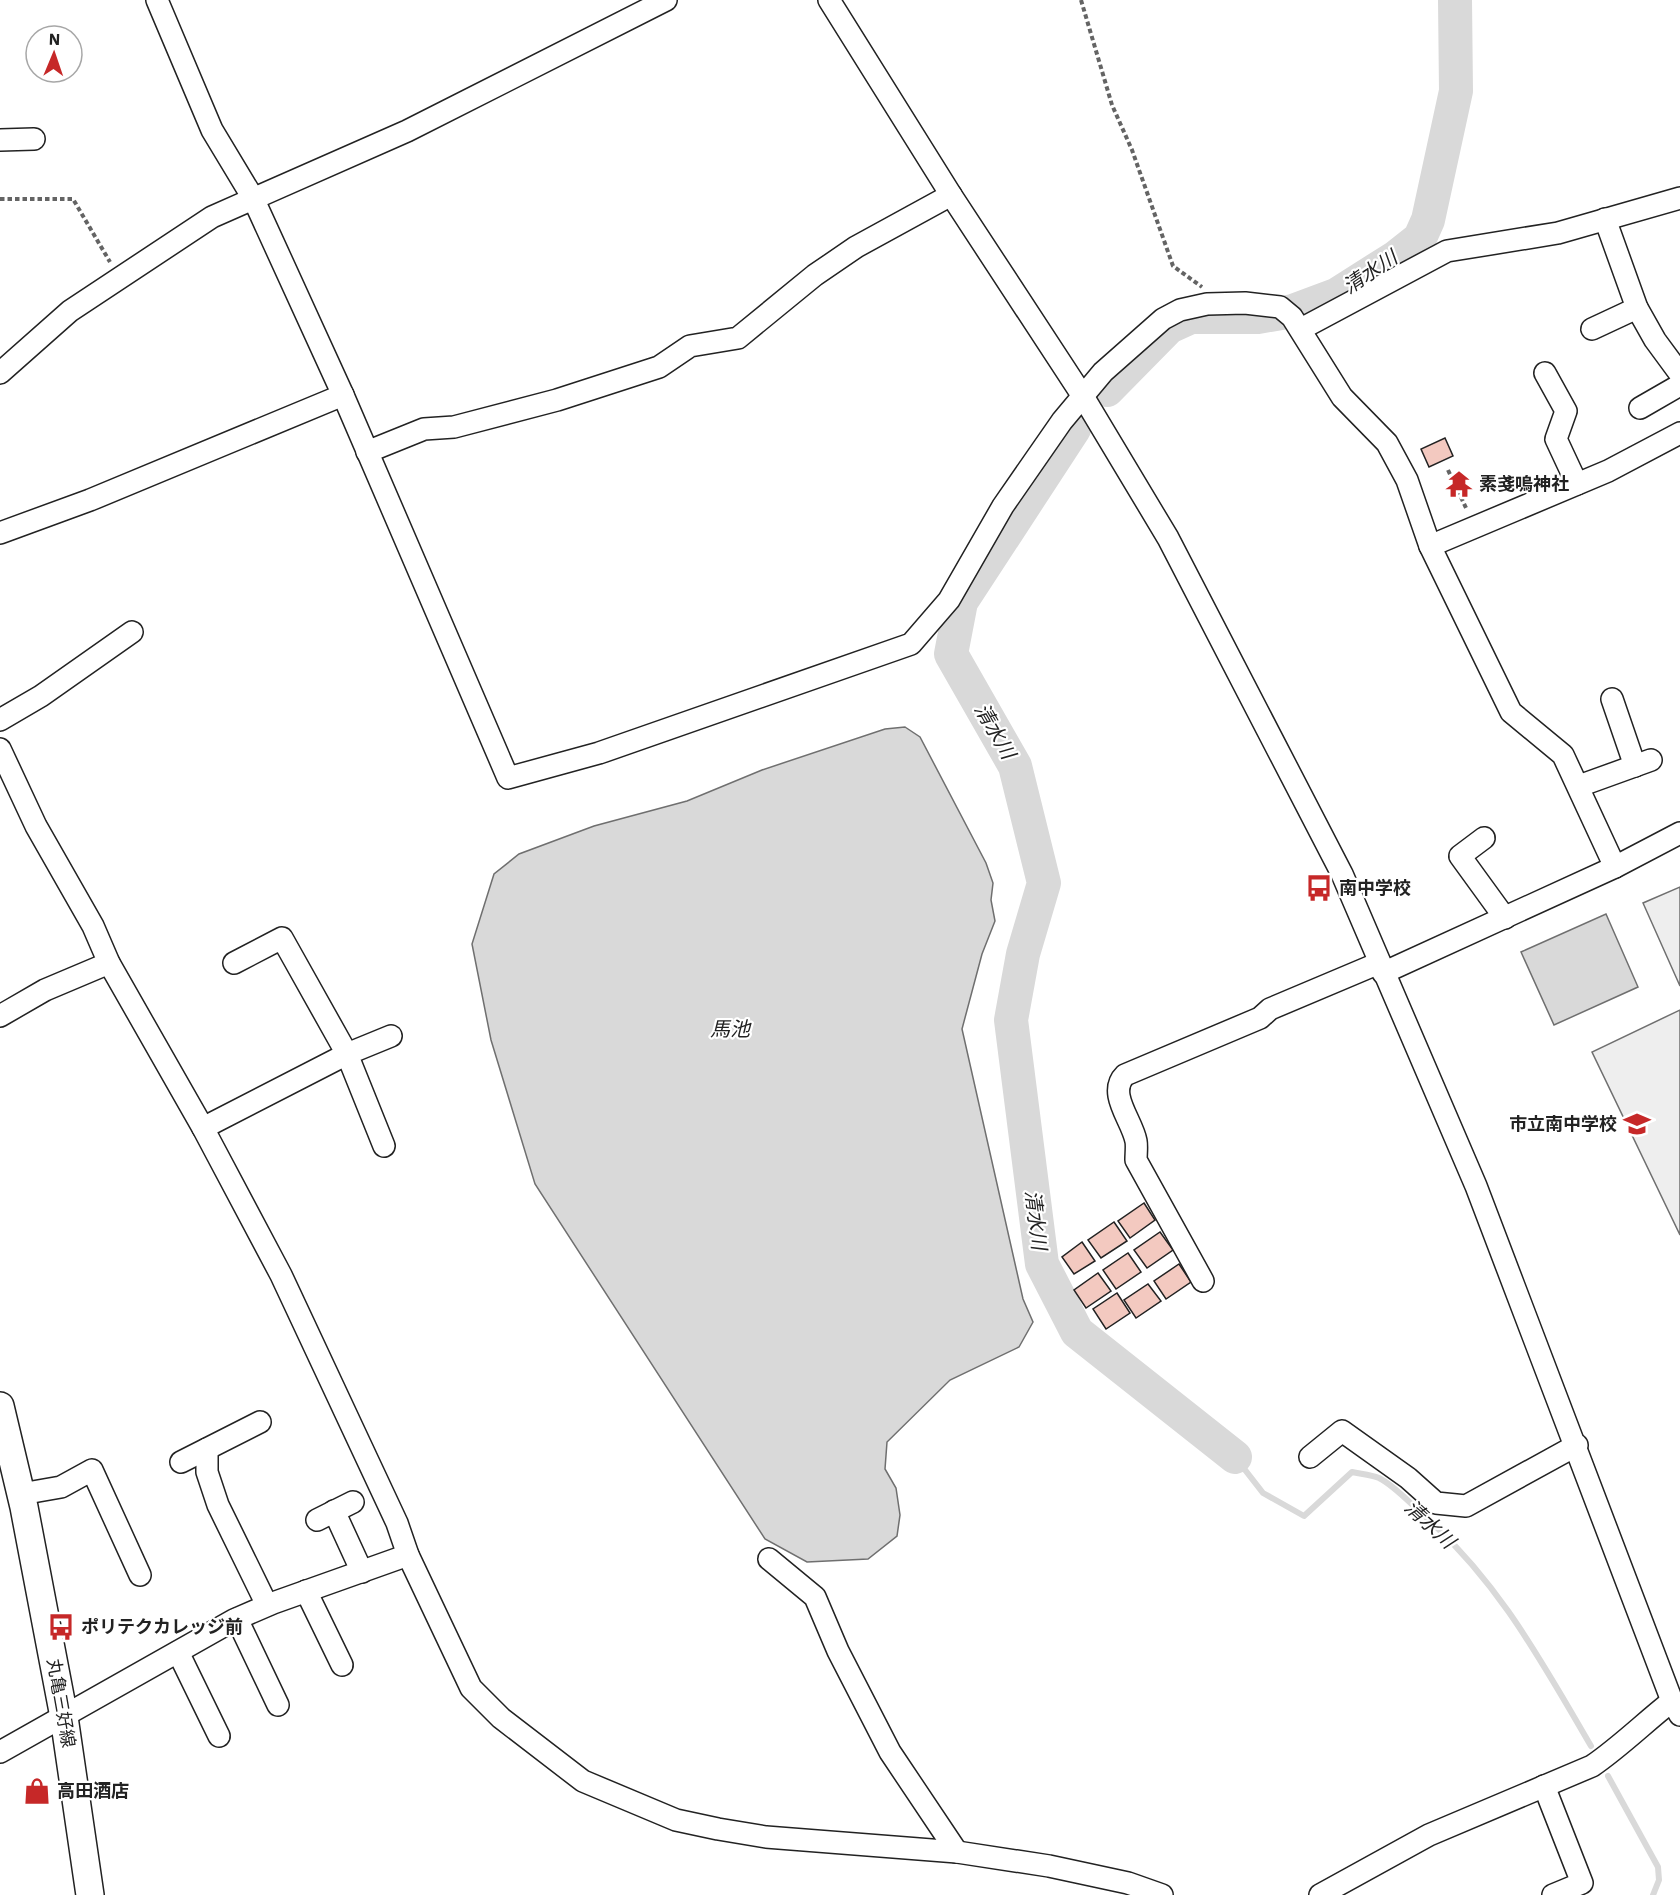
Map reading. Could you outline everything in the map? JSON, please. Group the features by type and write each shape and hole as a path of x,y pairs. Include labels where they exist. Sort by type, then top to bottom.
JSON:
{"main road":[{"name":"丸亀三好線","path":"1,1419 21,1494 64,1717 90,1895"}],"street":[{"path":"157,0 212,130 253,198 343,395 508,778 599,753 911,644 949,600 1003,506 1062,421 1084,398 1103,372 1163,319 1180,310 1215,304 1245,303 1291,318 1342,397 1387,442 1407,480 1430,546 1511,712 1563,755 1615,867"},
{"path":"0,373 70,311 212,217 408,131 666,0"},
{"path":"829,0 951,195 1084,398 1168,538 1342,874 1476,1186 1676,1708 1638,1727 1615,1750 1592,1766 1429,1835 1320,1895"},
{"path":"0,140 34,139"},
{"path":"367,452 424,429 454,427 557,400 648,370 675,358 690,346 738,338 815,275 856,247 951,195"},
{"path":"1291,318 1447,250 1558,233 1680,198"},
{"path":"1605,219 1637,308 1655,340 1680,374"},
{"path":"1592,329 1637,308"},
{"path":"1545,373 1566,411 1556,439 1577,484"},
{"path":"1640,408 1680,385"},
{"path":"0,533 90,500 343,395"},
{"path":"1430,546 1608,471 1680,433"},
{"path":"0,720 41,696 120,637 132,632"},
{"path":"1579,786 1643,763 1612,699"},
{"path":"0,749 36,826 93,926 109,963 203,1128 281,1275 471,1688 501,1718 584,1781 676,1820 765,1837 957,1852 1049,1866 1128,1884 1162,1895"},
{"path":"1203,1281 1136,1160 1136,1141 1118,1093 1119,1081 1125,1075 1260,1018 1270,1009 1381,968 1505,918 1615,867 1680,833"},
{"path":"1484,838 1460,856 1505,918"},
{"path":"234,963 282,938 347,1054 384,1146"},
{"path":"0,1016 45,990 109,963"},
{"path":"203,1128 347,1054 391,1036"},
{"path":"181,1462 260,1422"},
{"path":"1310,1457 1342,1431 1408,1478 1436,1503 1466,1506 1577,1445"},
{"path":"207,1449 207,1472 218,1505 267,1605"},
{"path":"21,1494 61,1487 92,1470 115,1496 140,1575"},
{"path":"334,1511 362,1572"},
{"path":"0,1752 237,1619 267,1605 408,1555"},
{"path":"769,1558 815,1597 838,1652 890,1752 957,1852"},
{"path":"306,1591 342,1665"},
{"path":"237,1619 278,1705"},
{"path":"178,1652 219,1736"},
{"path":"1544,1786 1582,1882 1553,1895"}],"path":[{"path":"1081,0 1112,105 1132,150 1173,266 1213,296 1215,304"},
{"path":"0,199 73,200 101,242 118,279"},
{"path":"1448,470 1474,527"}],"shaded area":[{"path":"1680,887 1680,986 1643,903"},
{"path":"1680,1010 1680,1235 1592,1052"}],"water":[{"name":"馬池","path":"905,727 920,737 986,863 993,883 991,900 995,921 982,954 962,1029 1023,1299 1033,1322 1019,1347 950,1380 887,1442 885,1469 896,1488 900,1515 897,1536 868,1559 807,1562 765,1539 535,1184 491,1040 472,944 494,874 519,854 594,826 687,801 762,770 885,729"},
{"path":"1606,914 1638,987 1554,1025 1521,952"}],"building":[{"path":"1445,438 1453,456 1429,467 1421,449"},
{"path":"1144,1203 1155,1220 1130,1238 1118,1221"},
{"path":"1114,1222 1127,1241 1101,1258 1088,1240"},
{"path":"1160,1232 1173,1250 1147,1268 1134,1250"},
{"path":"1082,1242 1095,1261 1074,1274 1062,1257"},
{"path":"1128,1253 1141,1272 1116,1289 1103,1270"},
{"path":"1179,1264 1191,1282 1166,1299 1154,1281"},
{"path":"1098,1273 1111,1291 1086,1308 1074,1290"},
{"path":"1148,1284 1161,1301 1136,1318 1124,1300"},
{"path":"1117,1293 1130,1313 1106,1329 1093,1309"}],"waterway":[{"name":"清水川","path":"1107,390 1169,327 1191,317 1258,317 1293,311 1336,295 1396,257 1420,238 1428,220 1456,91 1455,0"},
{"name":"清水川","path":"1074,429 961,602 951,654 1015,766 1044,883 1023,954 1011,1020 1042,1264 1077,1332 1235,1457"},
{"name":"清水川","path":"1235,1457 1263,1493 1304,1516 1352,1472 1379,1478 1395,1489 1446,1536 1494,1592 1534,1650 1591,1746"},
{"name":"清水川","path":"1608,1776 1658,1867 1659,1880 1653,1895"}],"place":[{"name":"素戔嗚神社","path":"1459,484"},
{"name":"南中学校","path":"1319,888"},
{"name":"市立南中学校","path":"1637,1124"},
{"name":"ポリテクカレッジ前","path":"61,1627"},
{"name":"高田酒店","path":"37,1791"}]}
